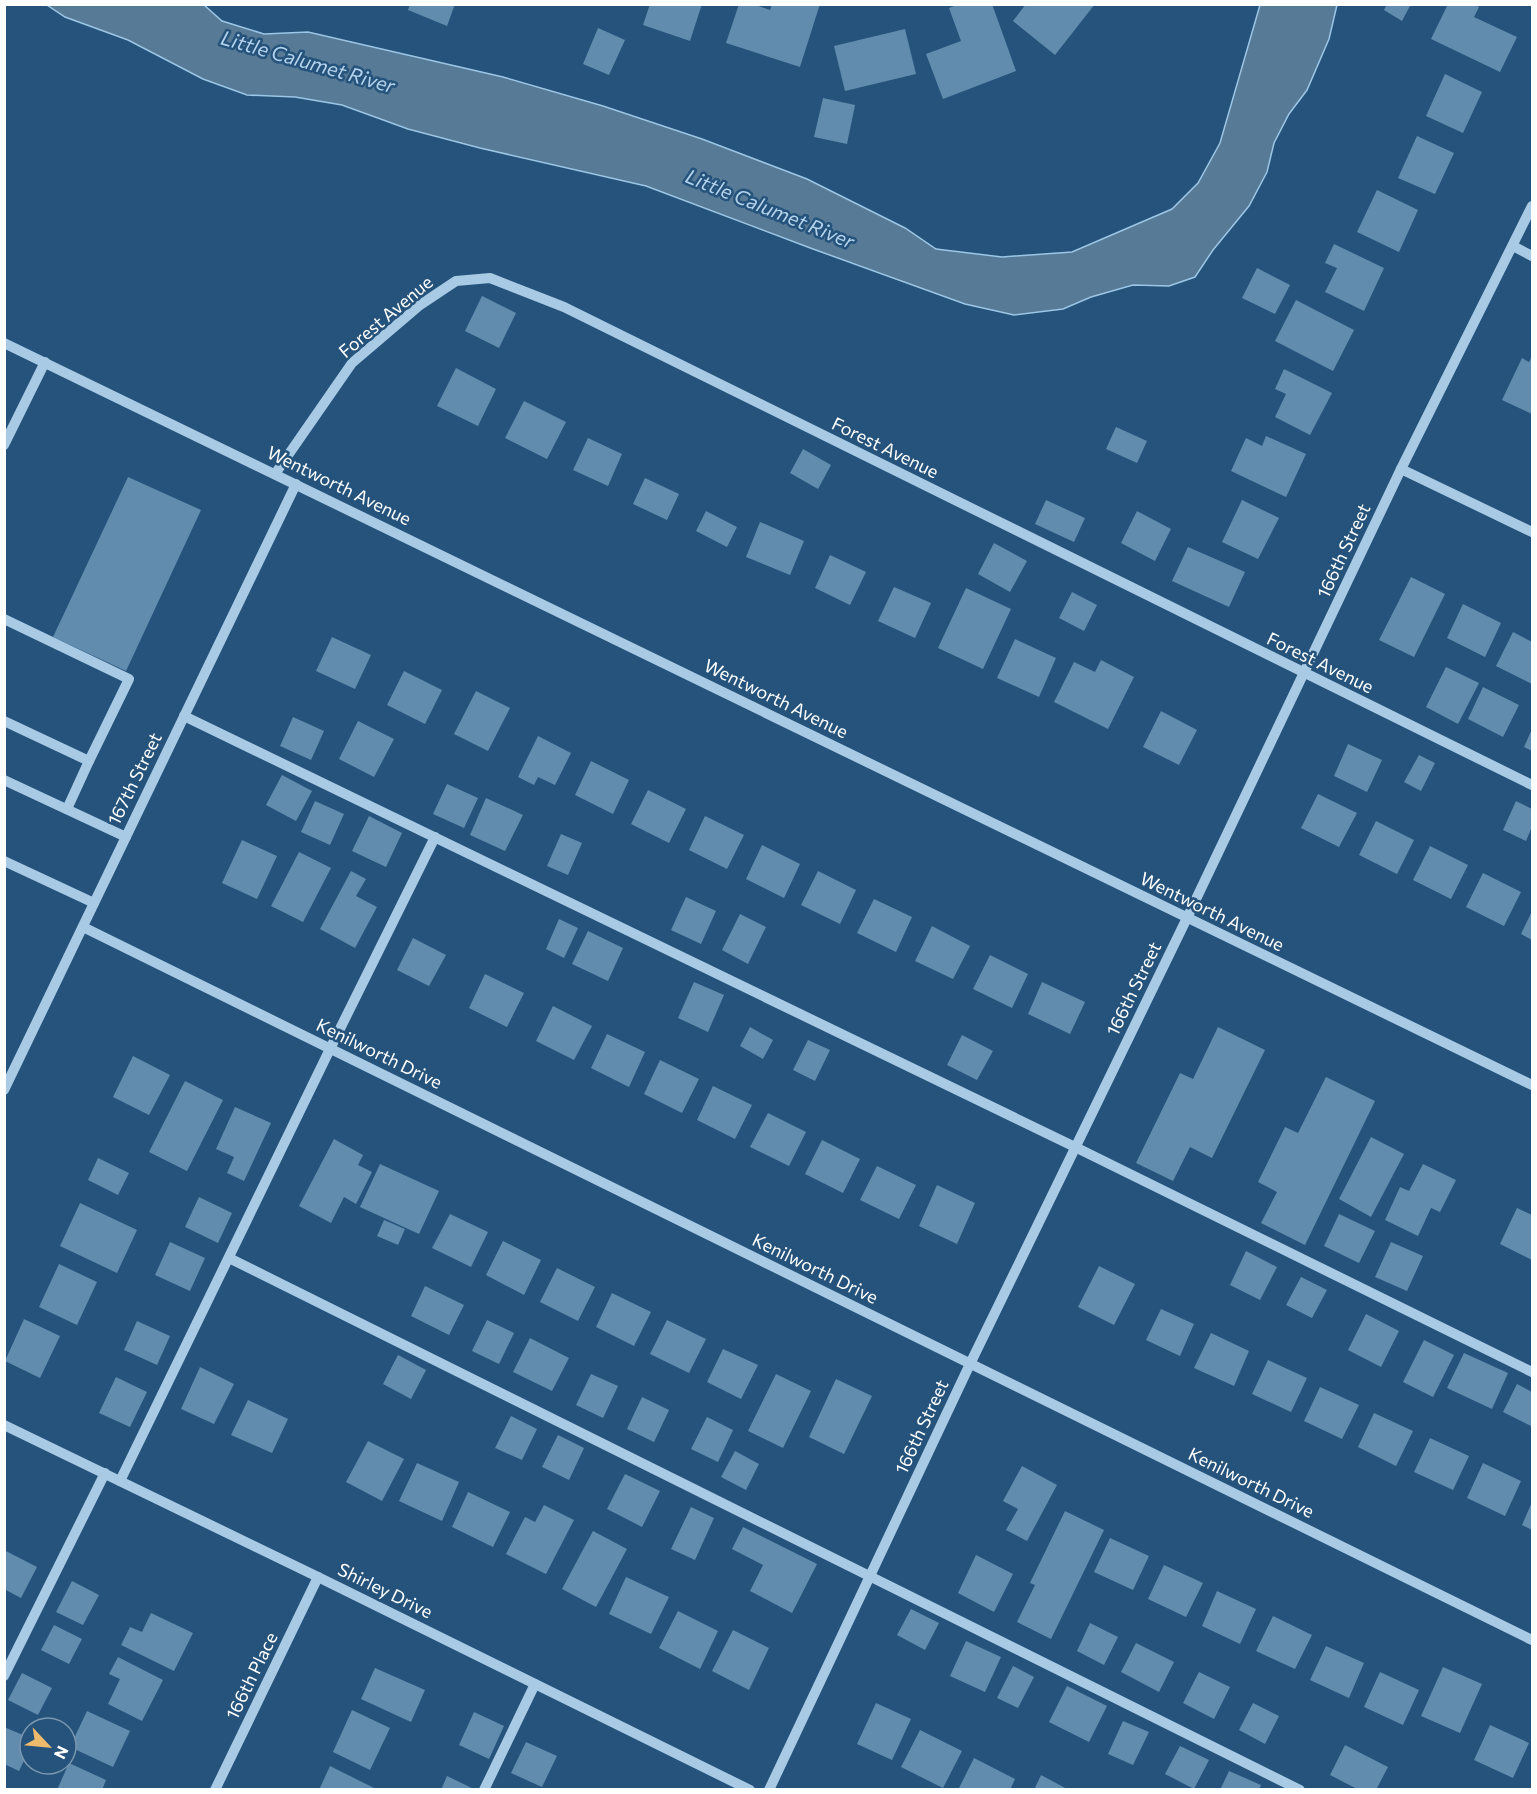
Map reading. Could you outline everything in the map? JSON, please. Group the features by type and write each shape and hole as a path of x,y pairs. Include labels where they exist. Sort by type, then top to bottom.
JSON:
{"street":[{"name":"166th Street","path":"769,1790 970,1364 1401,470 1533,206"},
{"path":"1513,246 1533,256"},
{"name":"Forest Avenue","path":"275,474 352,363 420,305 456,281 490,278 564,308 1533,785"},
{"name":"Wentworth Avenue","path":"4,343 1533,1085"},
{"path":"4,445 45,362"},
{"path":"1401,470 1533,532"},
{"name":"167th Street","path":"4,1090 296,484"},
{"path":"4,619 129,679 67,809"},
{"path":"184,716 1076,1147 1533,1372"},
{"path":"4,721 89,761"},
{"path":"4,780 126,837"},
{"path":"120,1481 435,837"},
{"path":"4,861 94,903"},
{"name":"Kenilworth Drive","path":"83,927 1533,1640"},
{"path":"228,1258 1300,1790"},
{"name":"Shirley Drive","path":"4,1425 750,1790"},
{"path":"4,1676 105,1473"},
{"name":"166th Place","path":"215,1790 318,1577"},
{"path":"484,1790 536,1684"}],"water":[{"name":"Little Calumet River","path":"47,5 204,5 222,21 264,34 308,32 503,77 603,106 702,139 807,179 905,228 936,249 1002,257 1072,252 1172,209 1198,183 1220,143 1260,5 1337,5 1329,39 1307,90 1289,114 1274,143 1267,172 1249,206 1213,250 1195,277 1169,286 1133,285 1091,297 1063,309 1014,315 965,304 646,186 408,129 342,105 295,97 247,95 203,79 128,40 65,17"}],"building":[{"path":"410,4 455,4 447,26 408,10"},
{"path":"650,4 702,4 690,41 643,25"},
{"path":"739,4 753,4 770,10 772,4 820,4 800,67 726,43"},
{"path":"959,4 992,4 1016,71 943,99 926,54 961,41 949,8"},
{"path":"1026,4 1095,4 1055,55 1013,21"},
{"path":"1387,4 1411,4 1402,21 1384,10"},
{"path":"1448,4 1474,4 1479,7 1474,17 1517,37 1500,72 1431,39"},
{"path":"598,28 625,40 609,75 583,64"},
{"path":"905,29 916,74 845,91 834,46"},
{"path":"1445,74 1482,92 1463,133 1426,116"},
{"path":"823,98 855,105 847,144 814,137"},
{"path":"1417,136 1454,153 1435,194 1398,178"},
{"path":"1377,190 1418,210 1399,252 1357,232"},
{"path":"1334,244 1384,268 1364,311 1325,292 1337,268 1325,263"},
{"path":"1257,268 1290,285 1275,314 1242,298"},
{"path":"482,296 516,313 499,348 465,331"},
{"path":"1296,300 1354,330 1333,371 1275,341"},
{"path":"1532,356 1532,414 1502,400 1522,358 1529,362"},
{"path":"456,368 496,389 478,426 437,406"},
{"path":"1284,369 1332,393 1310,435 1275,417 1286,394 1275,389"},
{"path":"524,401 566,422 547,459 505,438"},
{"path":"1116,427 1147,441 1137,463 1106,449"},
{"path":"1266,436 1306,454 1286,497 1231,471 1246,438 1262,446"},
{"path":"588,438 622,454 608,486 573,470"},
{"path":"803,449 831,465 818,489 790,473"},
{"path":"128,477 201,510 126,671 53,637"},
{"path":"645,478 679,494 667,520 633,504"},
{"path":"1046,500 1085,518 1074,542 1035,524"},
{"path":"1242,500 1279,518 1258,559 1222,542"},
{"path":"706,511 737,527 727,547 696,531"},
{"path":"1137,511 1171,529 1155,561 1121,543"},
{"path":"760,522 804,541 790,575 746,557"},
{"path":"994,543 1027,561 1010,592 978,574"},
{"path":"1188,547 1245,572 1229,607 1172,581"},
{"path":"830,555 866,572 850,605 815,588"},
{"path":"1411,577 1445,594 1414,657 1379,640"},
{"path":"894,587 931,603 915,638 878,621"},
{"path":"966,588 1011,609 983,669 938,648"},
{"path":"1072,592 1097,605 1084,631 1059,618"},
{"path":"1463,604 1501,623 1485,657 1447,638"},
{"path":"1513,632 1532,642 1532,684 1496,666"},
{"path":"332,637 371,655 355,689 316,671"},
{"path":"1015,639 1056,658 1039,697 997,678"},
{"path":"1101,660 1134,677 1108,729 1054,702 1074,662 1095,672"},
{"path":"1446,667 1479,683 1458,724 1426,707"},
{"path":"404,671 442,690 425,724 387,705"},
{"path":"1483,687 1519,705 1503,737 1468,719"},
{"path":"476,691 510,708 488,751 454,734"},
{"path":"1161,711 1197,730 1179,765 1143,747"},
{"path":"293,717 324,731 311,760 280,746"},
{"path":"358,721 394,739 374,777 339,759"},
{"path":"1532,729 1532,751 1524,747"},
{"path":"538,736 571,753 555,785 538,777 534,785 518,777"},
{"path":"1348,744 1382,760 1367,792 1334,776"},
{"path":"1419,755 1435,763 1421,791 1404,782"},
{"path":"591,761 629,780 613,814 575,795"},
{"path":"282,775 312,791 296,821 266,805"},
{"path":"447,784 478,798 464,828 433,814"},
{"path":"648,790 686,809 669,843 631,824"},
{"path":"1318,794 1357,813 1339,847 1301,828"},
{"path":"486,798 523,815 505,851 470,835"},
{"path":"315,801 344,814 330,845 301,832"},
{"path":"1516,801 1532,809 1532,827 1526,841 1503,830"},
{"path":"369,816 402,833 386,867 352,851"},
{"path":"705,816 744,835 727,869 689,850"},
{"path":"1376,821 1414,840 1397,874 1359,855"},
{"path":"561,834 582,843 568,875 547,866"},
{"path":"242,840 277,856 257,899 222,883"},
{"path":"762,845 800,864 784,898 746,879"},
{"path":"1430,846 1468,865 1451,899 1413,880"},
{"path":"299,852 331,868 303,922 271,906"},
{"path":"351,871 366,879 356,896 377,907 355,948 320,929"},
{"path":"818,871 856,890 840,924 801,905"},
{"path":"1483,873 1521,892 1504,926 1466,907"},
{"path":"686,897 716,911 701,944 671,930"},
{"path":"874,899 912,917 896,952 857,933"},
{"path":"1532,911 1532,940 1521,934"},
{"path":"740,914 766,927 748,964 722,950"},
{"path":"559,919 578,928 564,958 546,949"},
{"path":"932,926 970,946 953,979 915,961"},
{"path":"588,931 623,948 608,981 572,964"},
{"path":"413,938 446,955 429,986 397,970"},
{"path":"990,955 1028,974 1012,1008 973,989"},
{"path":"485,974 524,993 507,1027 469,1008"},
{"path":"694,982 724,995 708,1032 678,1018"},
{"path":"1042,982 1085,1002 1070,1034 1028,1014"},
{"path":"553,1006 592,1026 574,1060 536,1041"},
{"path":"750,1027 773,1040 763,1059 740,1046"},
{"path":"1218,1027 1265,1050 1212,1158 1190,1147 1173,1181 1136,1163 1180,1073 1193,1079"},
{"path":"607,1034 645,1052 629,1087 591,1068"},
{"path":"962,1035 993,1051 977,1080 947,1065"},
{"path":"808,1040 830,1050 815,1081 793,1070"},
{"path":"133,1056 170,1075 149,1115 113,1097"},
{"path":"660,1060 699,1079 682,1113 644,1094"},
{"path":"1326,1077 1375,1101 1305,1245 1261,1223 1277,1192 1258,1182 1285,1127 1298,1133"},
{"path":"185,1081 223,1100 187,1171 149,1152"},
{"path":"713,1086 752,1105 735,1139 697,1120"},
{"path":"235,1107 271,1123 244,1181 227,1173 234,1157 216,1149"},
{"path":"768,1113 806,1132 789,1166 750,1147"},
{"path":"1371,1137 1404,1154 1371,1217 1339,1199"},
{"path":"334,1139 363,1155 358,1165 372,1172 356,1204 344,1197 331,1223 299,1206"},
{"path":"822,1140 860,1159 843,1193 805,1174"},
{"path":"98,1158 129,1173 118,1195 88,1180"},
{"path":"380,1164 439,1191 419,1234 360,1207"},
{"path":"1423,1164 1456,1180 1440,1212 1431,1208 1418,1236 1385,1220 1400,1187 1409,1191"},
{"path":"877,1166 916,1185 899,1219 860,1200"},
{"path":"937,1185 975,1203 957,1244 919,1226"},
{"path":"199,1197 232,1213 218,1243 185,1227"},
{"path":"80,1203 137,1230 117,1273 60,1246"},
{"path":"1517,1208 1532,1215 1532,1260 1500,1244"},
{"path":"450,1214 488,1232 471,1267 432,1248"},
{"path":"1339,1214 1375,1231 1359,1263 1324,1246"},
{"path":"384,1220 405,1229 398,1245 377,1236"},
{"path":"503,1241 541,1260 524,1295 486,1275"},
{"path":"170,1242 205,1258 190,1291 155,1275"},
{"path":"1391,1242 1423,1256 1407,1291 1375,1277"},
{"path":"1246,1251 1277,1267 1260,1300 1230,1285"},
{"path":"59,1264 97,1282 77,1325 39,1307"},
{"path":"1099,1266 1135,1284 1114,1325 1078,1307"},
{"path":"557,1268 595,1287 578,1321 540,1302"},
{"path":"1301,1277 1327,1290 1312,1318 1286,1305"},
{"path":"425,1286 464,1305 449,1335 411,1316"},
{"path":"612,1293 651,1312 634,1346 596,1327"},
{"path":"1161,1309 1194,1324 1180,1356 1146,1340"},
{"path":"1366,1314 1399,1331 1381,1367 1348,1350"},
{"path":"24,1319 60,1336 40,1378 5,1361"},
{"path":"487,1320 514,1333 499,1364 472,1351"},
{"path":"667,1320 706,1339 689,1373 650,1354"},
{"path":"137,1321 170,1336 157,1365 124,1350"},
{"path":"1211,1333 1249,1351 1234,1386 1194,1368"},
{"path":"530,1338 569,1358 552,1391 513,1372"},
{"path":"1424,1340 1454,1355 1433,1397 1403,1382"},
{"path":"723,1349 758,1365 741,1399 707,1382"},
{"path":"1464,1353 1508,1373 1492,1409 1447,1388"},
{"path":"398,1355 426,1370 411,1399 383,1384"},
{"path":"1268,1360 1307,1378 1291,1412 1252,1394"},
{"path":"200,1367 234,1384 214,1424 181,1409"},
{"path":"591,1374 618,1386 603,1418 576,1405"},
{"path":"776,1374 811,1391 783,1448 748,1431"},
{"path":"116,1377 147,1392 130,1427 99,1413"},
{"path":"836,1379 872,1396 844,1454 809,1437"},
{"path":"1517,1384 1532,1392 1531,1426 1503,1412"},
{"path":"1320,1387 1359,1405 1342,1439 1304,1421"},
{"path":"642,1397 669,1410 654,1442 627,1429"},
{"path":"248,1400 288,1419 272,1453 231,1435"},
{"path":"1374,1413 1413,1431 1396,1466 1358,1447"},
{"path":"511,1416 537,1429 522,1460 495,1448"},
{"path":"707,1417 733,1430 718,1462 691,1449"},
{"path":"558,1435 584,1448 569,1480 542,1467"},
{"path":"1430,1438 1469,1456 1453,1490 1414,1472"},
{"path":"368,1441 404,1459 382,1501 346,1482"},
{"path":"735,1451 759,1464 746,1490 721,1477"},
{"path":"417,1463 459,1482 442,1521 399,1501"},
{"path":"1483,1463 1521,1481 1505,1516 1467,1498"},
{"path":"1022,1466 1057,1485 1027,1541 1006,1530 1018,1509 1003,1501"},
{"path":"625,1474 660,1491 642,1527 607,1509"},
{"path":"468,1492 510,1512 493,1547 452,1527"},
{"path":"1532,1502 1532,1530 1522,1525"},
{"path":"544,1505 574,1520 546,1574 506,1554 525,1517 535,1522"},
{"path":"691,1507 714,1518 695,1560 671,1549"},
{"path":"1065,1511 1104,1530 1051,1639 1017,1622 1035,1585 1030,1583"},
{"path":"743,1527 817,1564 792,1613 750,1591 763,1565 732,1549"},
{"path":"593,1531 627,1549 596,1607 562,1589"},
{"path":"1110,1538 1149,1556 1133,1590 1094,1572"},
{"path":"4,1550 37,1567 21,1598 4,1589"},
{"path":"976,1555 1013,1574 994,1612 958,1593"},
{"path":"1164,1565 1203,1583 1186,1617 1148,1599"},
{"path":"626,1577 669,1597 651,1634 609,1614"},
{"path":"72,1581 99,1595 83,1625 56,1612"},
{"path":"1217,1591 1256,1609 1240,1644 1202,1626"},
{"path":"911,1609 939,1623 925,1650 897,1635"},
{"path":"678,1611 718,1631 700,1669 659,1648"},
{"path":"151,1613 193,1633 174,1671 121,1645 130,1627 142,1632"},
{"path":"1273,1616 1312,1635 1295,1669 1256,1651"},
{"path":"1090,1623 1118,1637 1104,1665 1077,1651"},
{"path":"54,1625 82,1639 69,1664 41,1650"},
{"path":"733,1630 769,1648 749,1690 712,1671"},
{"path":"966,1641 1001,1657 985,1692 950,1676"},
{"path":"1136,1643 1174,1662 1159,1692 1121,1672"},
{"path":"1326,1646 1364,1663 1349,1698 1310,1680"},
{"path":"118,1657 163,1680 142,1721 108,1704 120,1679 109,1674"},
{"path":"1013,1666 1034,1677 1018,1708 997,1698"},
{"path":"1443,1667 1482,1684 1460,1733 1421,1716"},
{"path":"375,1668 425,1690 411,1722 361,1699"},
{"path":"1199,1672 1230,1687 1214,1719 1183,1703"},
{"path":"1380,1672 1419,1690 1403,1725 1364,1707"},
{"path":"22,1673 52,1688 38,1715 8,1700"},
{"path":"1067,1686 1107,1706 1089,1742 1049,1722"},
{"path":"876,1703 911,1719 892,1760 857,1744"},
{"path":"1253,1703 1279,1716 1265,1744 1239,1730"},
{"path":"352,1710 390,1728 370,1770 333,1752"},
{"path":"87,1711 130,1731 113,1767 78,1751 78,1730"},
{"path":"474,1712 504,1726 489,1759 459,1745"},
{"path":"1123,1721 1149,1732 1133,1765 1108,1754"},
{"path":"1490,1725 1529,1743 1513,1778 1474,1760"},
{"path":"4,1727 18,1733 18,1771 4,1764"},
{"path":"920,1730 962,1751 943,1788 901,1767"},
{"path":"526,1742 557,1756 542,1787 511,1773"},
{"path":"1345,1745 1388,1767 1376,1790 1359,1790 1330,1775"},
{"path":"1180,1746 1209,1760 1194,1789 1165,1774"},
{"path":"974,1758 1015,1779 1010,1790 958,1790"},
{"path":"330,1766 378,1790 319,1790"},
{"path":"78,1767 106,1780 102,1790 57,1790 63,1776 78,1776"},
{"path":"1229,1771 1261,1785 1259,1790 1220,1790"},
{"path":"1041,1775 1069,1790 1034,1790"},
{"path":"447,1776 476,1790 441,1790"}]}
